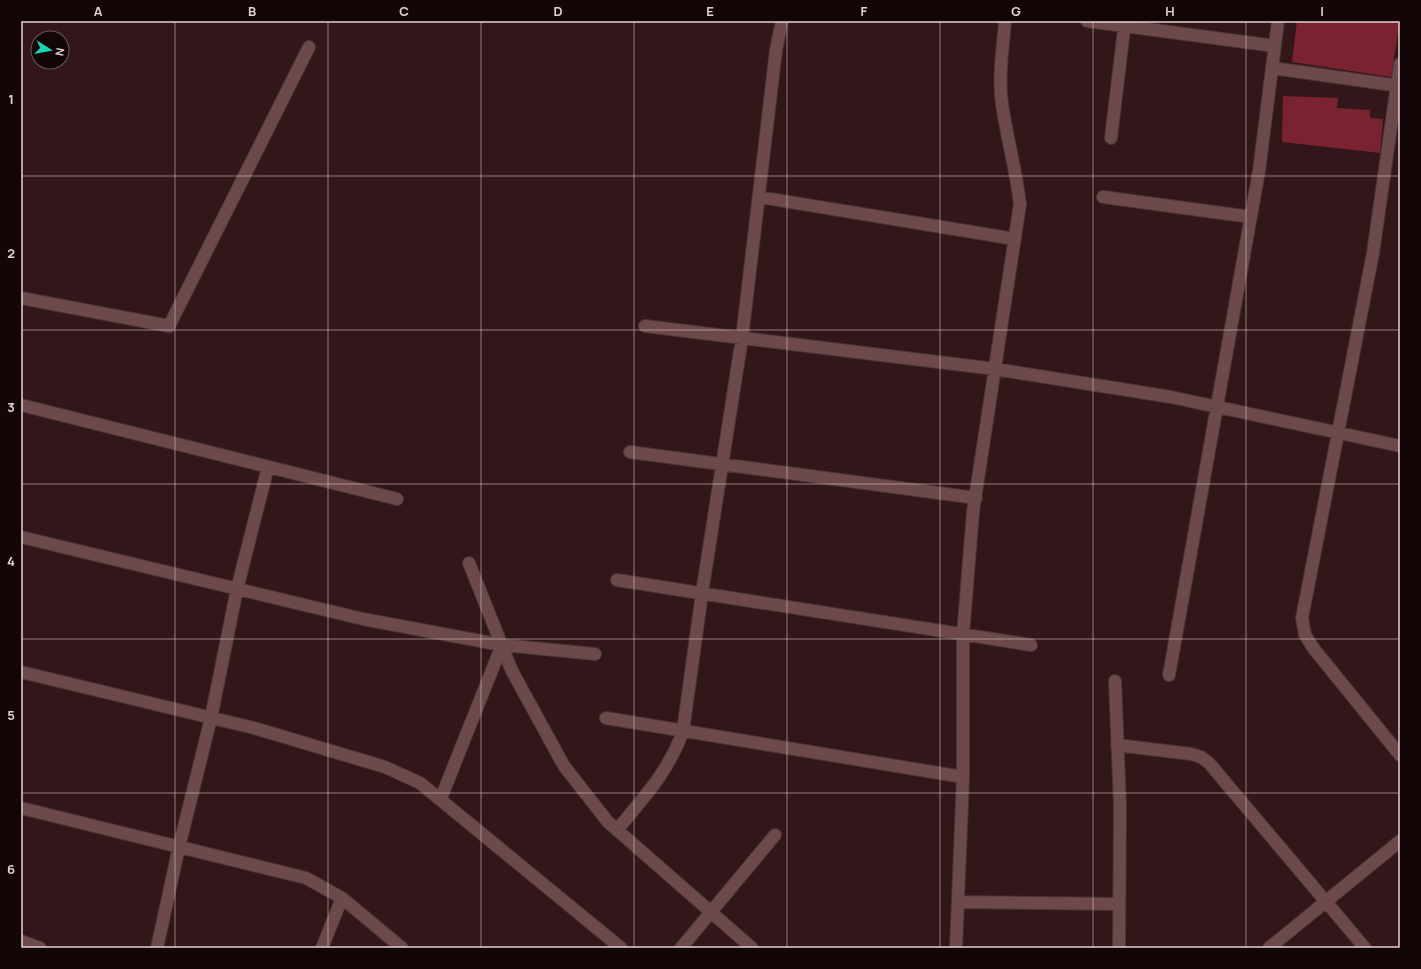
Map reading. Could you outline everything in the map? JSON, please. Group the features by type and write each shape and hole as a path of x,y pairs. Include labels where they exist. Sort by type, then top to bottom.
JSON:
{"street":[{"path":"617,830 663,775 676,752 683,731 702,593 742,338 776,50 782,21"},
{"path":"956,948 963,777 963,635 976,498 1020,204 1018,183 1002,103 1001,79 1005,21"},
{"path":"1087,21 1125,24 1274,46"},
{"path":"1169,675 1251,217 1278,21"},
{"path":"1111,138 1125,24"},
{"path":"21,298 169,326 309,47"},
{"path":"1400,64 1399,86 1373,253 1302,618 1305,636 1314,649 1400,755"},
{"path":"1272,68 1399,86"},
{"path":"759,197 1015,239"},
{"path":"1103,197 1251,217"},
{"path":"645,326 995,369 1171,397 1338,434 1400,446"},
{"path":"21,405 397,499"},
{"path":"630,452 976,498"},
{"path":"157,948 179,847 211,718 237,589 268,467"},
{"path":"21,537 363,619 502,645 595,654"},
{"path":"469,563 512,671 564,766 608,822 752,948"},
{"path":"617,580 1031,645"},
{"path":"441,798 502,645"},
{"path":"21,672 254,728 384,768 420,782 621,948"},
{"path":"1115,680 1120,805 1119,948"},
{"path":"606,718 963,777"},
{"path":"1117,745 1191,754 1201,757 1209,763 1327,901 1365,948"},
{"path":"21,808 306,878 342,898 402,948"},
{"path":"681,948 775,835"},
{"path":"1269,948 1400,841"},
{"path":"322,948 342,898"},
{"path":"958,902 1119,904"},
{"path":"21,941 40,948"}],"building":[{"path":"1297,21 1400,21 1391,77 1292,62"},
{"path":"1283,96 1338,98 1337,108 1370,110 1370,118 1383,119 1380,153 1282,142"}]}
